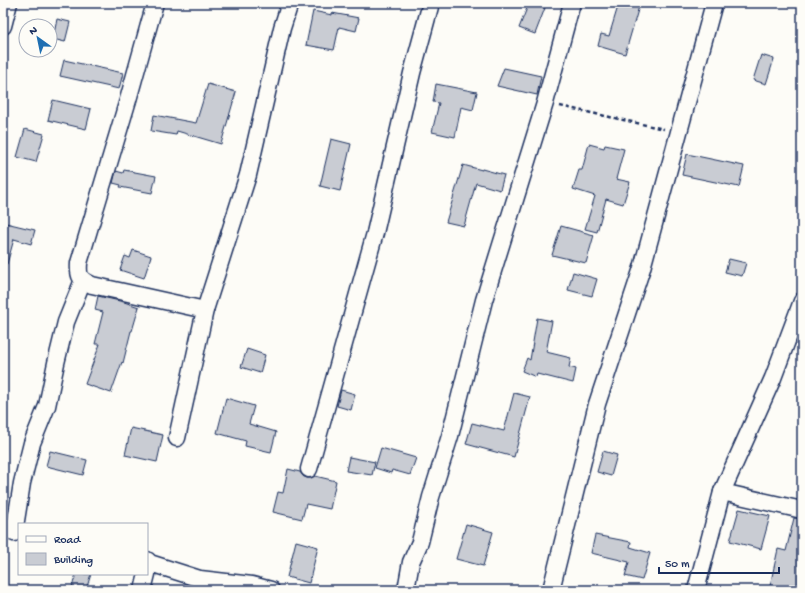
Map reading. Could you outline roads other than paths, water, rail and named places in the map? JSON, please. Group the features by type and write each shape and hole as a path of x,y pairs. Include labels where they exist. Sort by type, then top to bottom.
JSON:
{"street":[{"path":"3,26 9,3"},
{"path":"154,3 128,100 79,263 78,273 83,280 92,285 205,310"},
{"path":"177,438 205,310 248,175 282,28 290,3"},
{"path":"309,470 374,233 412,74 431,3"},
{"path":"406,590 411,562 420,542 431,497 450,436 484,300 545,103 572,3"},
{"path":"552,590 597,404 642,268 714,3"},
{"path":"12,533 32,443 47,406 66,322 83,280"},
{"path":"696,590 722,492 774,378 802,301"},
{"path":"722,492 802,510"},
{"path":"148,568 200,579 252,585 271,590"},
{"path":"143,590 146,575"}]}
